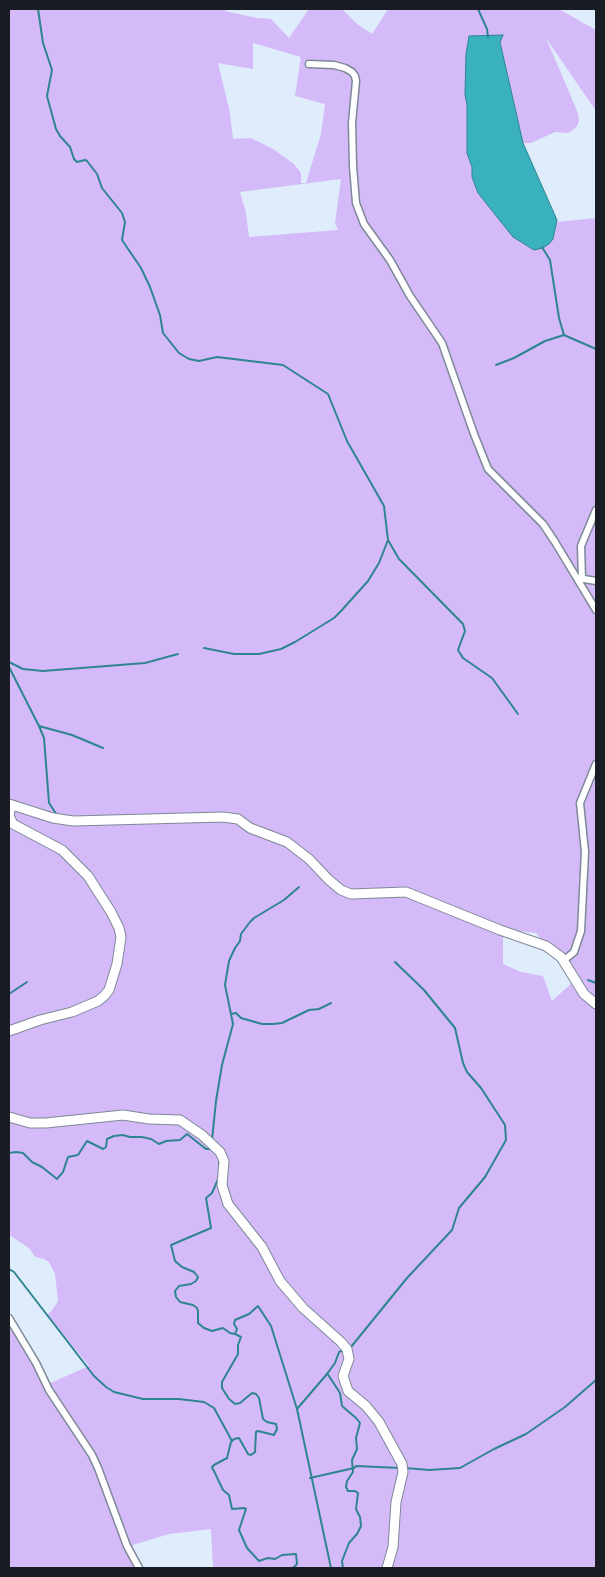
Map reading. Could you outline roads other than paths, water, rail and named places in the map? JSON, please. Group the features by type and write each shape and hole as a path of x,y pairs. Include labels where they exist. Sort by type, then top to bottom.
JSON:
{"street":[{"path":"308,64 334,65 352,72 355,76 352,123 353,166 356,203 359,214 367,230 390,260 410,296 442,343 488,469 542,524 580,578 596,610"},
{"path":"580,578 581,546 596,510"},
{"path":"580,578 596,581"},
{"path":"563,961 574,952 582,931 585,871 580,803 596,764"},
{"path":"9,1031 40,1020 72,1012 98,1001 104,996 109,990 117,964 121,936 111,912 88,876 62,850 13,824 9,816 10,805 53,818 73,821 223,817 238,819 250,828 287,842 309,859 341,890 350,894 406,892 500,930 546,946 563,961 584,994 596,1004"},
{"path":"9,1117 30,1123 46,1124 123,1115 149,1119 180,1120 202,1135 220,1152 224,1160 222,1185 228,1204 262,1247 280,1281 303,1308 347,1349 349,1359 343,1376 348,1391 366,1406 378,1422 402,1464 403,1472 396,1502 393,1547 387,1568"},
{"path":"9,1318 36,1363 49,1390 92,1455 127,1546 139,1568"}],"water":[{"path":"503,35 500,42 523,143 557,220 553,239 543,248 534,250 513,237 478,193 472,177 472,167 467,153 467,105 465,95 466,54 469,36"}],"waterway":[{"path":"38,9 43,43 52,70 47,96 56,129 70,147 74,159 77,162 87,161 97,174 102,188 122,213 125,222 122,240 141,268 150,287 160,315 163,333 179,353 189,359 199,361 217,357 283,365 328,394 347,441 384,506 388,540 399,559 463,624 465,631 458,650 463,658 492,678 518,714"},
{"path":"478,9 487,29 488,37"},
{"path":"542,247 550,260 559,318 564,335"},
{"path":"496,365 514,358 545,341 564,335 596,349"},
{"path":"204,648 234,654 259,654 281,649 295,642 334,618 341,611 368,581 379,563 388,540"},
{"path":"9,662 23,669 43,671 145,663 178,654"},
{"path":"9,667 44,738 49,803 57,815"},
{"path":"39,726 72,735 103,748"},
{"path":"212,1140 222,1065 233,1024 225,985 229,961 240,941 241,934 250,922 284,900 299,887"},
{"path":"351,1347 407,1278 452,1230 459,1208 485,1177 506,1140 505,1125 481,1088 467,1072 455,1028 424,990 395,962"},
{"path":"588,980 596,983"},
{"path":"9,994 27,982"},
{"path":"231,1014 236,1013 241,1018 262,1024 273,1024 282,1023 309,1010 319,1009 331,1003"},
{"path":"9,1153 23,1153 32,1162 57,1179 63,1172 68,1157 78,1155 87,1141 103,1149 106,1147 107,1139 114,1136 142,1137 151,1139 159,1144 166,1141 180,1140 187,1134 206,1149 211,1149"},
{"path":"219,1159 219,1172"},
{"path":"219,1177 212,1193 206,1198 211,1228 171,1245 175,1261 182,1267 194,1272 198,1277 191,1284 179,1286 175,1291 176,1297 180,1302 197,1308 198,1323 204,1328 212,1331 223,1328 241,1337 238,1345 238,1354 222,1382 222,1388 229,1399 235,1404 240,1403 252,1393 256,1394 259,1398 263,1419 276,1424 277,1429 274,1435 256,1432 255,1452 251,1455 248,1454 239,1438 234,1439 231,1442 227,1458 212,1467 223,1490 229,1495 232,1509 246,1509 239,1530 247,1548 259,1561 268,1558 275,1559 282,1555 296,1554 297,1564 293,1568"},
{"path":"9,1269 14,1272 94,1376 106,1387 114,1392 143,1399 179,1399 204,1402 214,1408 232,1441"},
{"path":"235,1334 237,1329 234,1324 235,1320 249,1314 258,1306 271,1326 297,1409 331,1568"},
{"path":"297,1409 327,1374 335,1363 339,1352 344,1350"},
{"path":"327,1373 340,1393 342,1406 360,1423 356,1438 357,1449 352,1460 353,1472 347,1481 346,1487 348,1491 358,1493 356,1509 360,1517 361,1526 349,1543 342,1561 343,1568"},
{"path":"405,1468 429,1470 460,1468 526,1434 565,1407 596,1380"},
{"path":"354,1468 356,1466 400,1468"},
{"path":"310,1478 354,1468"}]}
